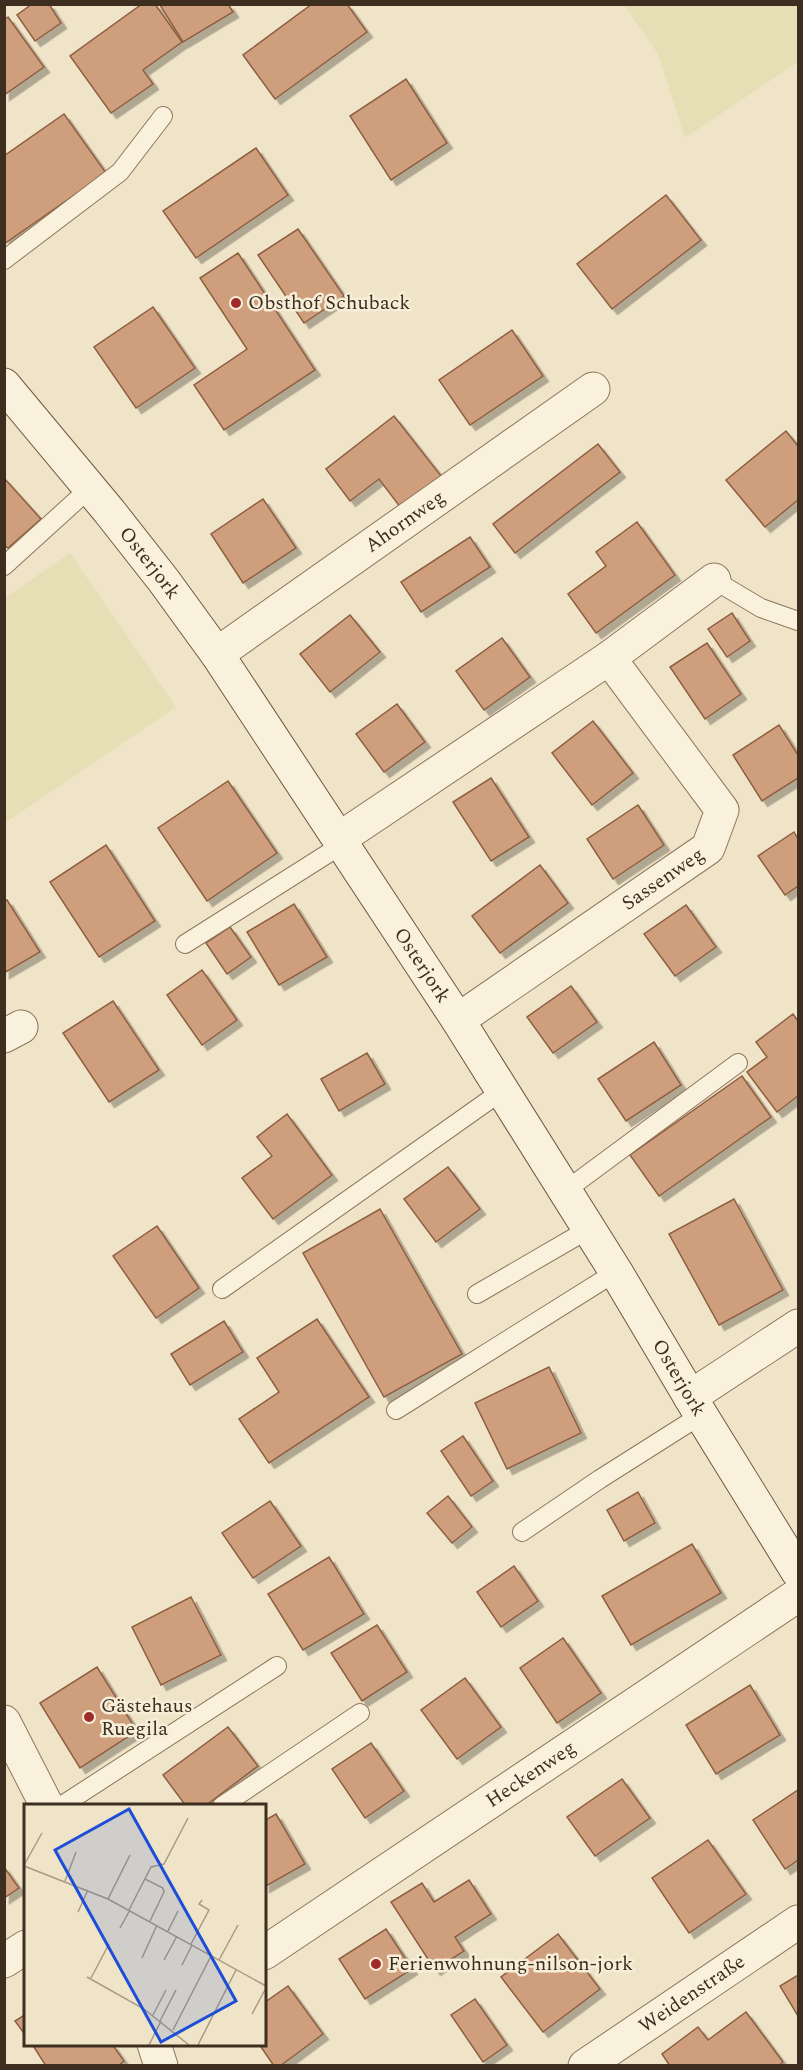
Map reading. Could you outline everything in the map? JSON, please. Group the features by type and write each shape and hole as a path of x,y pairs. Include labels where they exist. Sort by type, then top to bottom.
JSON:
{"street":[{"name":"Osterjork","path":"4,384 164,581 217,654 458,1020 589,1228 798,1572"},
{"name":"Ahornweg","path":"217,654 592,389"},
{"path":"341,841 609,658 714,580"},
{"name":"Sassenweg","path":"458,1020 708,848 722,810 609,658"},
{"path":"696,1406 798,1326"},
{"name":"Heckenweg","path":"266,1952 798,1595"},
{"path":"4,1722 46,1804"},
{"name":"Weidenstraße","path":"585,2066 798,1922"},
{"path":"4,1961 24,1948"},
{"path":"155,2046 161,2066"}],"lane":[{"path":"4,260 120,172 163,116"},
{"path":"4,566 90,488"},
{"path":"714,580 761,608 798,621"},
{"path":"185,944 341,841"},
{"path":"565,1191 738,1063"},
{"path":"222,1289 502,1091"},
{"path":"477,1294 589,1228"},
{"path":"396,1410 616,1272"},
{"path":"522,1532 600,1479 696,1406"},
{"path":"64,1804 276,1666"},
{"path":"225,1804 360,1713"}],"shaded area":[{"path":"624,5 798,5 798,62 685,138 658,54"},
{"path":"70,553 176,707 5,823 5,598"}],"building":[{"path":"32,4 49,4 61,23 35,41 17,15"},
{"path":"142,4 155,4 182,42 143,70 153,84 111,113 70,56"},
{"path":"228,4 233,12 183,42 160,5"},
{"path":"312,4 347,4 367,32 275,99 243,55"},
{"path":"8,17 44,67 4,95 4,20"},
{"path":"406,79 447,143 391,180 350,116"},
{"path":"64,114 106,173 4,244 4,156"},
{"path":"256,148 288,195 196,258 163,211"},
{"path":"666,195 701,240 612,309 577,264"},
{"path":"298,229 344,296 304,323 258,255"},
{"path":"238,253 315,370 224,430 194,385 247,349 200,278"},
{"path":"153,307 195,368 136,408 94,347"},
{"path":"512,330 543,376 470,425 439,380"},
{"path":"394,416 445,481 404,512 379,479 350,501 326,469"},
{"path":"786,431 798,446 798,500 765,527 726,480"},
{"path":"598,444 620,472 515,553 493,524"},
{"path":"4,478 41,519 8,548 4,545"},
{"path":"263,499 296,548 243,583 211,534"},
{"path":"637,522 675,575 596,633 568,594 606,566 596,552"},
{"path":"470,537 490,567 421,612 401,582"},
{"path":"732,613 750,641 727,657 708,629"},
{"path":"350,615 380,652 330,692 300,654"},
{"path":"502,638 530,677 484,710 456,671"},
{"path":"707,643 741,694 705,719 670,667"},
{"path":"397,704 425,742 384,772 356,734"},
{"path":"593,721 633,773 592,805 552,753"},
{"path":"779,725 798,755 798,778 762,801 733,755"},
{"path":"491,778 529,837 491,861 453,802"},
{"path":"228,781 277,853 207,901 158,828"},
{"path":"638,805 664,845 613,879 587,839"},
{"path":"794,832 798,839 798,886 785,895 758,856"},
{"path":"106,845 155,921 99,957 50,882"},
{"path":"540,865 568,903 500,953 472,916"},
{"path":"7,900 40,952 4,973 4,901"},
{"path":"294,904 327,957 279,985 247,932"},
{"path":"686,905 716,947 675,976 644,934"},
{"path":"230,927 251,957 227,974 206,943"},
{"path":"202,970 237,1020 202,1045 167,995"},
{"path":"571,986 597,1022 553,1053 527,1017"},
{"path":"113,1001 159,1070 109,1102 63,1033"},
{"path":"793,1014 798,1021 798,1096 777,1112 747,1072 767,1057 756,1042"},
{"path":"654,1042 681,1085 626,1121 598,1079"},
{"path":"367,1053 385,1084 339,1111 321,1079"},
{"path":"742,1076 771,1117 659,1196 630,1155"},
{"path":"287,1114 332,1175 273,1219 242,1178 272,1156 257,1137"},
{"path":"448,1167 480,1209 436,1242 404,1199"},
{"path":"734,1199 783,1290 719,1325 669,1234"},
{"path":"380,1209 462,1354 384,1397 303,1253"},
{"path":"157,1226 199,1288 156,1318 113,1256"},
{"path":"317,1319 369,1397 269,1463 239,1419 279,1392 257,1358"},
{"path":"224,1321 243,1352 190,1385 171,1354"},
{"path":"549,1367 581,1433 507,1469 475,1403"},
{"path":"463,1436 493,1481 471,1496 441,1451"},
{"path":"638,1492 655,1523 624,1541 607,1510"},
{"path":"448,1496 472,1527 452,1543 427,1513"},
{"path":"270,1501 301,1546 253,1578 222,1533"},
{"path":"692,1544 721,1593 631,1645 602,1596"},
{"path":"329,1557 364,1614 303,1650 268,1594"},
{"path":"514,1566 538,1601 501,1627 477,1592"},
{"path":"191,1597 221,1655 161,1685 132,1627"},
{"path":"377,1625 407,1672 362,1701 331,1653"},
{"path":"563,1638 601,1693 557,1723 520,1668"},
{"name":"Gästehaus Ruegila","path":"97,1667 137,1731 80,1768 40,1703"},
{"path":"465,1678 501,1727 457,1759 421,1710"},
{"path":"750,1685 780,1735 716,1774 686,1725"},
{"path":"228,1727 258,1766 208,1804 185,1804 163,1775"},
{"path":"371,1743 404,1791 365,1818 332,1769"},
{"path":"622,1779 650,1818 595,1856 567,1817"},
{"path":"798,1790 798,1860 785,1869 753,1820"},
{"path":"276,1814 305,1864 266,1886 266,1820"},
{"path":"708,1840 746,1894 689,1933 652,1878"},
{"path":"4,1867 19,1888 4,1898"},
{"path":"469,1880 491,1914 455,1937 464,1951 435,1970 391,1902 422,1883 434,1902"},
{"name":"Ferienwohnung-nilson-jork","path":"386,1929 412,1969 365,1999 339,1959"},
{"path":"558,1934 600,1989 543,2032 501,1977"},
{"path":"798,1975 798,2016 780,1986"},
{"path":"288,1986 323,2034 280,2066 274,2066 260,2046 266,2046 266,2002"},
{"path":"475,1999 507,2045 483,2062 451,2015"},
{"path":"746,2012 783,2062 779,2066 670,2066 662,2054 698,2027 708,2040"},
{"path":"24,2015 24,2033 15,2021"},
{"path":"33,2046 113,2046 124,2061 118,2066 46,2066"}],"place":[{"name":"Obsthof Schuback","path":"236,303"},
{"name":"Gästehaus Ruegila","path":"89,1717"},
{"name":"Ferienwohnung-nilson-jork","path":"376,1964"}]}
